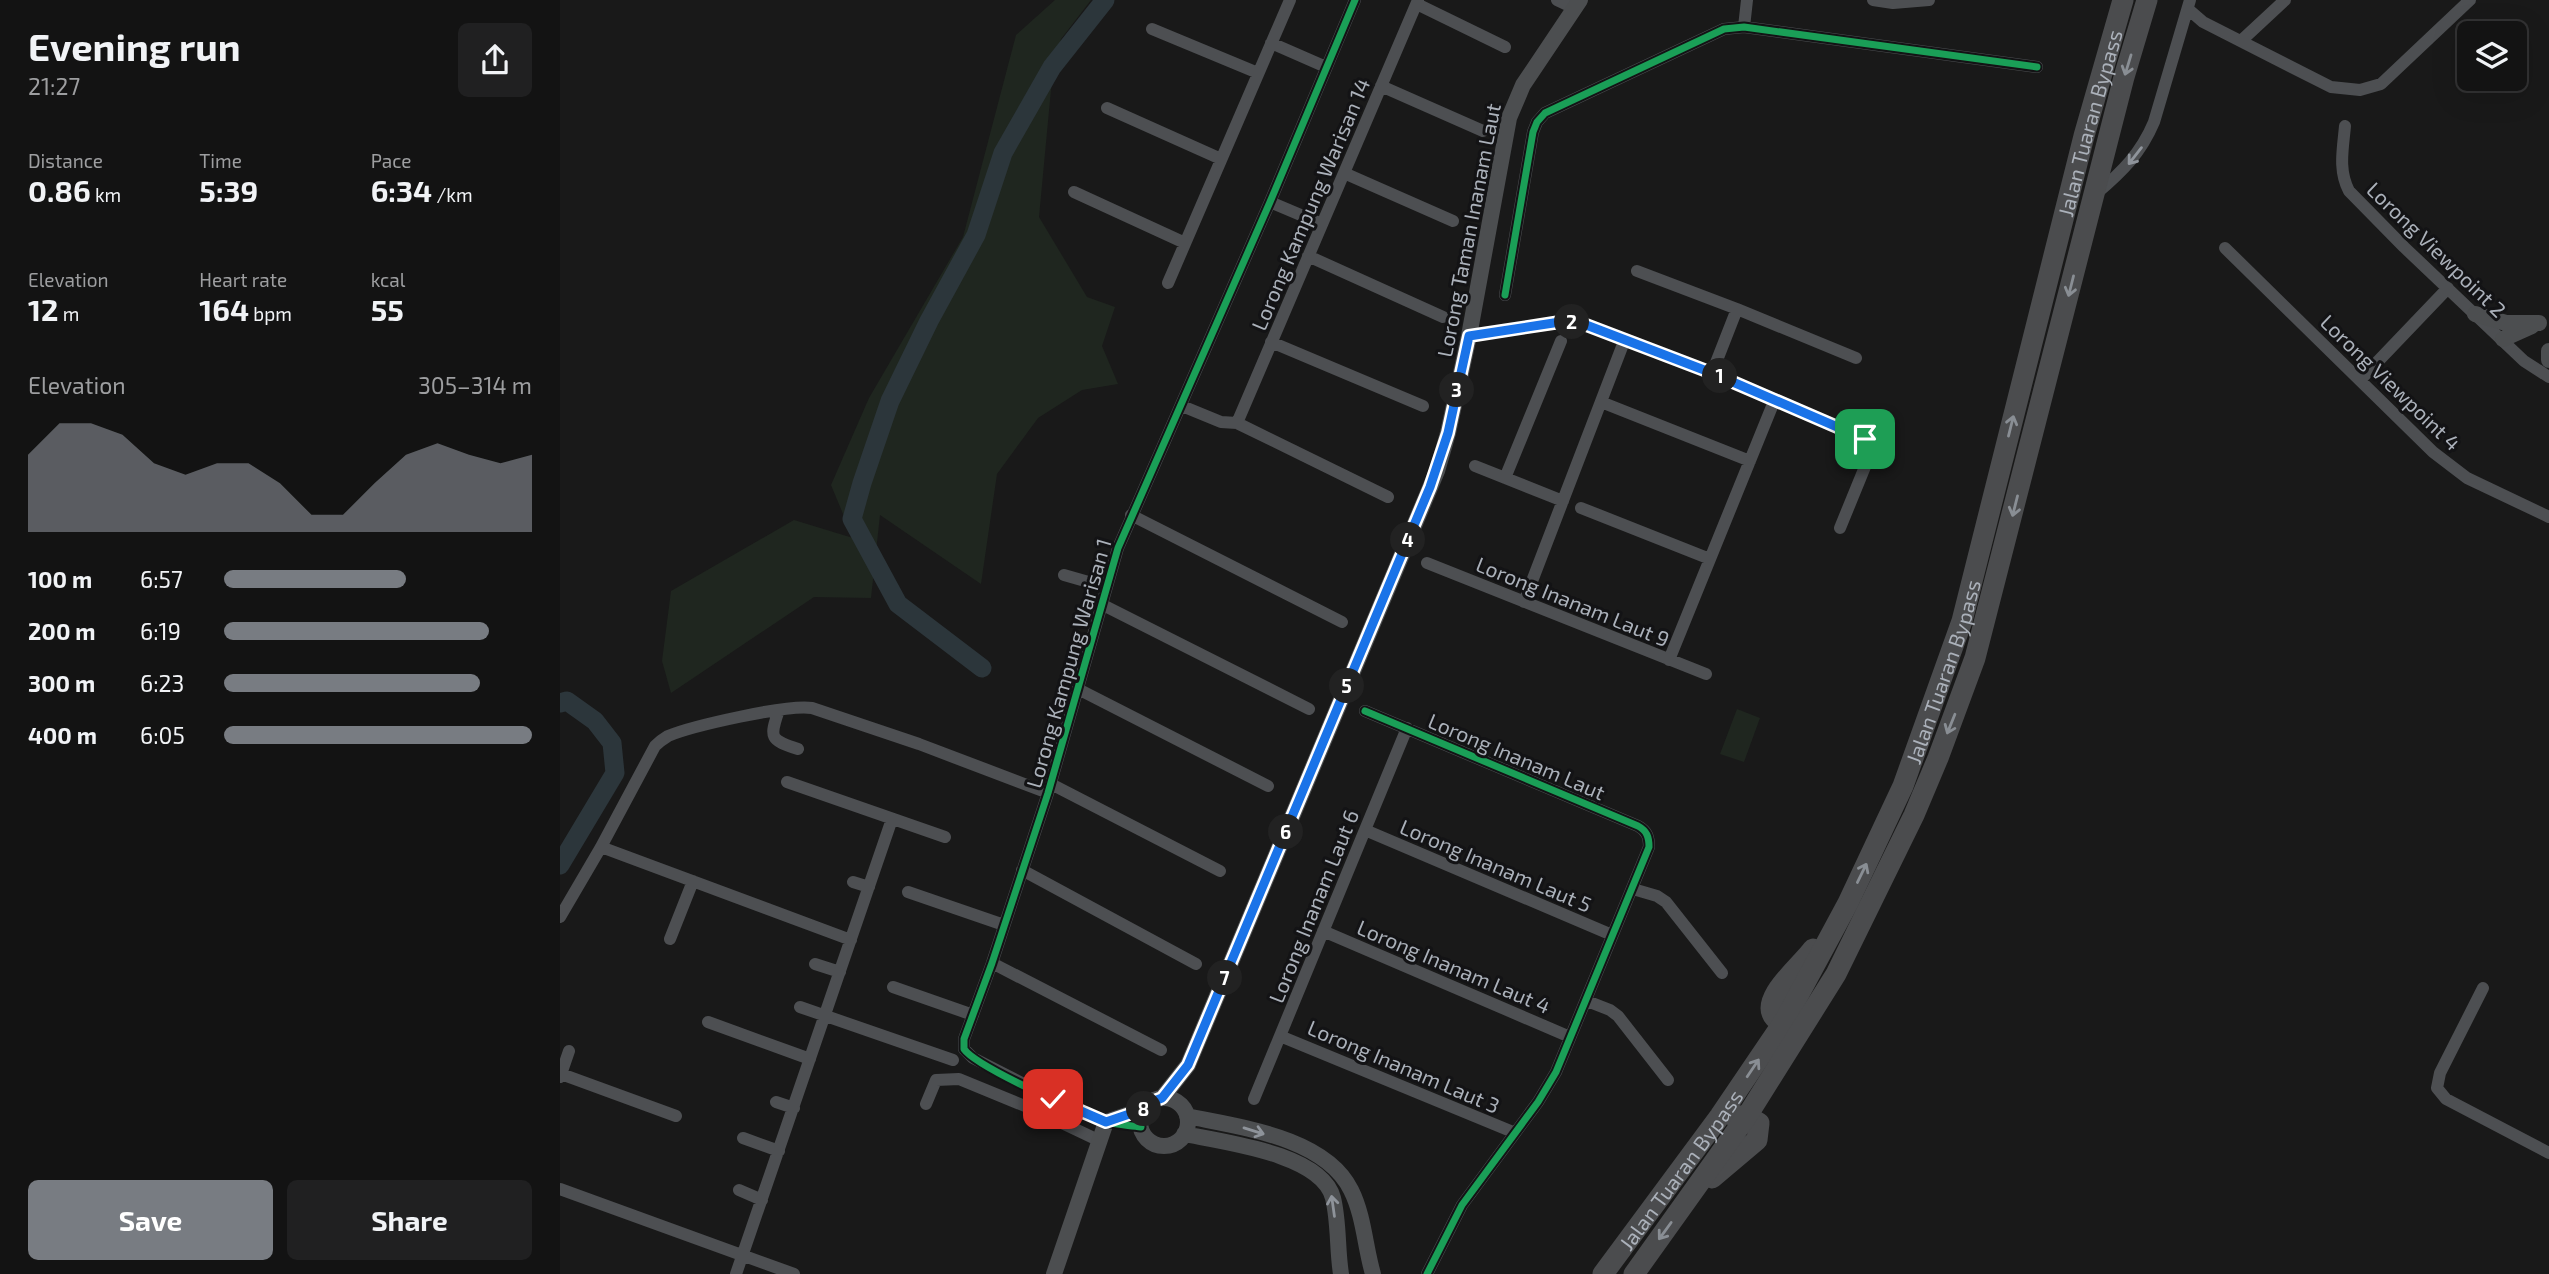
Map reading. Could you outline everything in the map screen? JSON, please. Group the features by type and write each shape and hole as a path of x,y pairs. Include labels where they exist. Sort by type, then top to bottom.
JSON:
{"highway":[{"name":"Jalan Tuaran Bypass","path":"1836,974 1795,1018 1785,1020 1772,1016 1771,1008 1779,987 1806,958 1848,903 1903,786 1962,621 2084,136 2123,0"},
{"name":"Jalan Tuaran Bypass","path":"1634,1274 1694,1192 1757,1140 1759,1123 1747,1116 1836,974 1914,815 1960,703 1975,658 2124,77 2147,0"},
{"name":"Jalan Tuaran Bypass","path":"1603,1274 1720,1115 1785,1020"},
{"path":"1720,1115 1747,1116"}],"main road":[{"name":"Lorong Taman Inanam Laut","path":"1162,1098 1188,1065 1430,487 1448,433 1469,336 1509,118 1523,85 1577,4"},
{"path":"2475,314 2506,323 2544,321"},
{"path":"2502,339 2544,321"},
{"path":"2549,351 2549,360"},
{"path":"1188,1065 1184,1110 1184,1134 1174,1143 1160,1145 1147,1139 1141,1126 1144,1109 1149,1103 1169,1098 1184,1110 1310,1150 1331,1164 1350,1188 1356,1202 1373,1274"},
{"path":"1054,1274 1106,1122 1144,1109"},
{"name":"Lorong Kampung Warisan 1","path":"1106,1122 1141,1126"},
{"path":"1184,1134 1241,1145 1302,1164 1324,1179 1333,1199 1341,1274"}],"street":[{"path":"1168,283 1290,0"},
{"name":"Lorong Kampung Warisan 1","path":"1106,1122 1026,1086 966,1053 964,1039 1049,788 1106,587 1131,515 1182,406 1355,0"},
{"path":"1557,0 1577,4"},
{"path":"1744,27 1747,0"},
{"path":"1873,0 1900,3 1929,0"},
{"path":"2242,40 2285,0"},
{"path":"2189,4 2203,22 2331,87 2344,90 2369,89 2381,84 2470,0"},
{"path":"1417,2 1505,47"},
{"name":"Lorong Kampung Warisan 14","path":"1237,423 1417,2"},
{"path":"2094,195 2135,158 2146,141 2189,4"},
{"path":"2184,23 2203,22"},
{"path":"1505,295 1533,132 1537,122 1545,113 1724,29 1744,27 2036,67"},
{"path":"1152,29 1258,73"},
{"path":"1271,43 1326,67"},
{"path":"1381,86 1483,131"},
{"path":"1107,108 1221,159"},
{"name":"Lorong Viewpoint 2","path":"2345,126 2342,168 2349,191 2475,314 2536,370 2549,377"},
{"path":"1344,173 1453,221"},
{"path":"1074,192 1185,243"},
{"path":"1270,202 1322,224"},
{"name":"Lorong Viewpoint 4","path":"2225,248 2452,468 2495,493 2549,517"},
{"path":"1308,256 1443,317"},
{"path":"1637,271 1856,358"},
{"path":"2361,379 2448,288"},
{"path":"1712,373 1737,309"},
{"path":"1469,336 1571,322 1590,325 1712,373 1865,439 1870,450 1840,528"},
{"path":"1524,602 1625,339"},
{"path":"1505,478 1560,341"},
{"path":"1271,342 1423,406"},
{"path":"1670,660 1775,400"},
{"path":"1601,402 1751,461"},
{"path":"1182,406 1221,422 1237,423 1388,497"},
{"path":"1475,466 1563,501"},
{"path":"1581,508 1710,559"},
{"path":"1131,515 1342,622"},
{"name":"Lorong Inanam Laut 9","path":"1427,563 1706,674"},
{"path":"1065,575 1106,587"},
{"path":"1101,604 1309,709"},
{"path":"1078,689 1268,786"},
{"path":"560,917 644,770 650,753 662,740 722,722 794,707 812,708 1049,788 1220,871"},
{"path":"779,710 772,736 778,743 797,749"},
{"name":"Lorong Inanam Laut","path":"1366,712 1638,825 1649,840 1633,889"},
{"name":"Lorong Inanam Laut 6","path":"1254,1099 1407,728"},
{"path":"787,782 945,837"},
{"path":"736,1274 892,819"},
{"name":"Lorong Inanam Laut 5","path":"1365,830 1612,934"},
{"path":"601,847 851,940"},
{"path":"1022,870 1196,964"},
{"path":"670,939 693,881"},
{"path":"853,882 869,887"},
{"path":"1427,1274 1462,1205 1549,1085 1633,889 1657,896 1666,902 1722,973"},
{"path":"908,892 1004,925"},
{"name":"Lorong Inanam Laut 4","path":"1323,931 1570,1037"},
{"path":"992,962 1161,1050"},
{"path":"815,964 840,972"},
{"path":"893,987 973,1015"},
{"path":"2483,988 2440,1073 2437,1088 2446,1099 2549,1153"},
{"path":"1587,1001 1618,1016 1668,1080"},
{"path":"800,1007 953,1060"},
{"path":"708,1023 810,1059"},
{"name":"Lorong Inanam Laut 3","path":"1280,1036 1513,1132"},
{"path":"569,1051 560,1075 676,1116"},
{"path":"926,1104 936,1080 958,1079 1037,1111 1100,1141"},
{"path":"776,1102 793,1108"},
{"path":"743,1138 779,1152"},
{"path":"560,1189 794,1274"},
{"path":"739,1190 762,1200"}],"shaded area":[{"path":"1055,0 1091,0 1061,39 1052,79 1039,217 1087,297 1115,307 1102,346 1118,384 1082,390 1038,418 997,474 981,584 880,515 871,598 814,597 671,693 662,661 671,591 794,520 853,538 831,485 869,398 963,237 1016,35"},
{"path":"1737,709 1760,718 1744,762 1720,754"}],"waterway":[{"path":"982,668 898,604 852,519 890,401 929,321 976,235 1003,153 1052,67 1105,0"},
{"path":"560,703 567,701 595,721 612,743 615,773 560,865"}],"cycle path":[{"path":"1141,1127 1103,1121 1029,1088 972,1057 964,1049 964,1039 1048,793 1118,548 1270,202 1355,0"},
{"path":"1505,295 1533,132 1537,122 1545,113 1724,29 1744,27 2037,67"},
{"path":"1365,711 1638,826 1649,840 1649,847 1556,1072 1538,1102 1462,1205 1427,1274"}],"route":[{"path":"1053,1099 1106,1122 1144,1109 1149,1103 1162,1098 1188,1065 1442,456 1469,336 1560,322 1590,325 1712,373 1865,439"}]}
